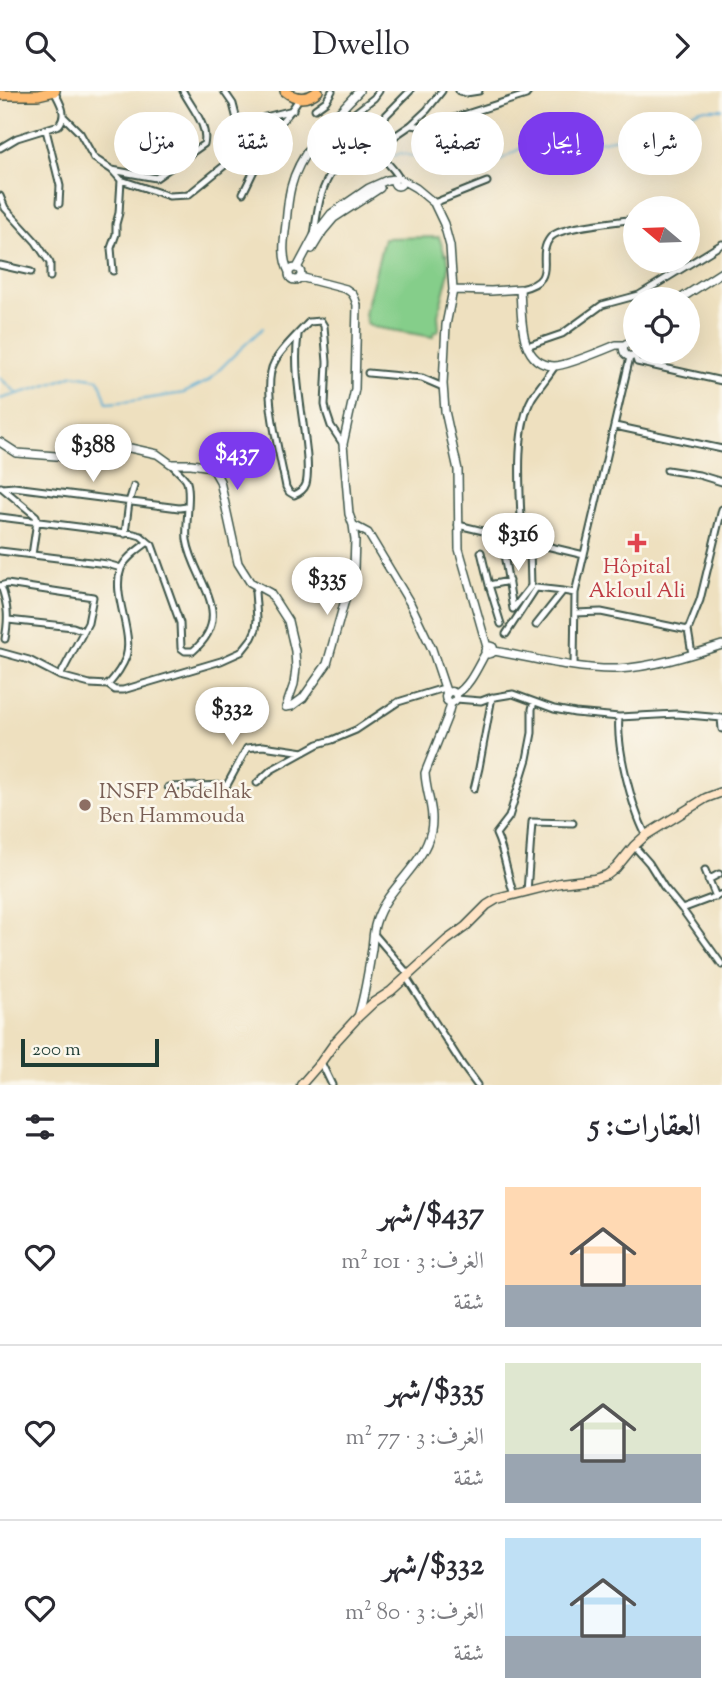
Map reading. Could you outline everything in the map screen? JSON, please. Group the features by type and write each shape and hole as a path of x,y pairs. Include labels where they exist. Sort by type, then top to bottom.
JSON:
{"main road":[{"path":"0,95 11,97 55,91"},
{"path":"285,91 299,98 309,97 318,91"},
{"path":"301,1085 358,1017 487,905 498,899 560,883 607,875 617,868 646,835 706,798 722,792"}],"street":[{"path":"55,91 64,117 85,140 94,158 121,180 169,196 188,195 213,175"},
{"path":"112,170 156,177 204,144 206,135 203,127 183,91"},
{"path":"224,91 235,112"},
{"path":"315,109 326,101 332,91"},
{"path":"339,112 359,91"},
{"path":"355,112 379,91"},
{"path":"314,236 321,191 335,167 410,91"},
{"path":"425,112 442,91"},
{"path":"459,91 479,91"},
{"path":"473,112 526,95 529,91"},
{"path":"243,193 274,132 293,110 299,98"},
{"path":"285,112 293,110"},
{"path":"0,148 17,138 58,125 64,117"},
{"path":"397,134 411,125"},
{"path":"46,130 60,186 59,204"},
{"path":"170,464 204,465 212,467 216,473 238,563 244,574 257,587 270,593 288,621 292,633 296,668 286,707 292,706 303,698 327,664 354,568 353,525 349,514 343,444 355,389 356,298 346,289 296,272 284,260 283,247 291,186 307,153"},
{"path":"395,175 398,181"},
{"path":"113,271 111,248 120,207 121,180"},
{"path":"296,272 314,236 331,214 369,188 387,180 398,181 434,202 450,246 453,290 446,325 443,387 445,411 458,470 459,549 489,650 469,682 454,699 425,773 432,807 426,846 383,906 376,922 358,1017"},
{"path":"296,272 334,218 373,191 398,181"},
{"path":"434,202 487,182"},
{"path":"0,196 5,208 36,242 50,263 50,277"},
{"path":"453,290 491,291 533,286 545,272 546,247 550,237 561,230 623,221"},
{"path":"527,346 562,334 602,305 639,295 722,244"},
{"path":"0,265 31,272"},
{"path":"699,287 722,272"},
{"path":"520,289 524,335 529,353 539,362 555,366 623,345"},
{"path":"298,335 296,361 307,450 306,486 294,495 289,492 277,445 269,387 273,365 298,335 309,322 321,321 324,326 327,414 331,426 343,444"},
{"path":"574,665 575,593 632,364"},
{"path":"646,364 722,381"},
{"path":"523,540 519,471 523,426 532,399 555,366"},
{"path":"368,373 422,378 443,387"},
{"path":"615,426 722,449"},
{"path":"0,442 17,453 84,460 121,446 157,454 170,464 188,483 187,540 211,601 213,615 205,638 193,651 181,649 180,623 152,545 141,536 0,517"},
{"path":"667,470 722,482"},
{"path":"125,534 134,486"},
{"path":"1,487 187,507"},
{"path":"1,487 36,516 32,555"},
{"path":"692,654 688,630 700,600 722,509"},
{"path":"353,525 368,533 410,603 432,649 445,691"},
{"path":"458,525 584,555"},
{"path":"503,536 513,609 531,586 532,542"},
{"path":"108,685 127,655 118,587 121,568 148,542"},
{"path":"0,551 121,568"},
{"path":"481,552 501,624"},
{"path":"489,586 509,581"},
{"path":"5,639 7,602 0,585 93,597 88,623 60,676"},
{"path":"0,652 29,660 60,676 123,690 221,661 241,652 256,629 254,592 257,587"},
{"path":"506,634 536,588 575,593"},
{"path":"536,625 563,591"},
{"path":"575,613 601,612 688,630"},
{"path":"8,620 73,627 84,631"},
{"path":"489,650 574,665 617,669 649,665 722,645"},
{"path":"257,783 271,770 318,744 356,730 398,702 445,691 451,692 454,699"},
{"path":"454,699 481,701 513,694 554,709 575,713 619,717 677,714 722,718 722,729"},
{"path":"474,789 492,697"},
{"path":"514,895 504,863 502,846 496,834 509,817 527,759 534,702"},
{"path":"619,717 622,761 640,825 646,835"},
{"path":"168,787 228,785 247,748 263,746 304,752"},
{"path":"527,892 532,822 573,823"},
{"path":"634,846 722,965"},
{"path":"682,909 719,895 708,880 705,870"},
{"path":"708,880 719,874"},
{"path":"374,933 407,975 477,1085"},
{"path":"321,1062 332,1085"}],"green space":[{"path":"439,237 449,266 438,315 439,329 434,332 433,337 373,327 367,323 365,314 384,238"}],"waterway":[{"path":"397,155 401,153 436,159 470,147 480,157 499,161 521,148 549,140 563,146 577,146 623,137 701,109 722,109"},
{"path":"0,399 74,375 99,379 107,403 184,393 208,381 263,328"},
{"path":"0,378 18,394"}],"place":[{"name":"Hôpital Akloul Ali","path":"637,543"},
{"name":"INSFP Abdelhak Ben Hammouda","path":"85,805"}]}
